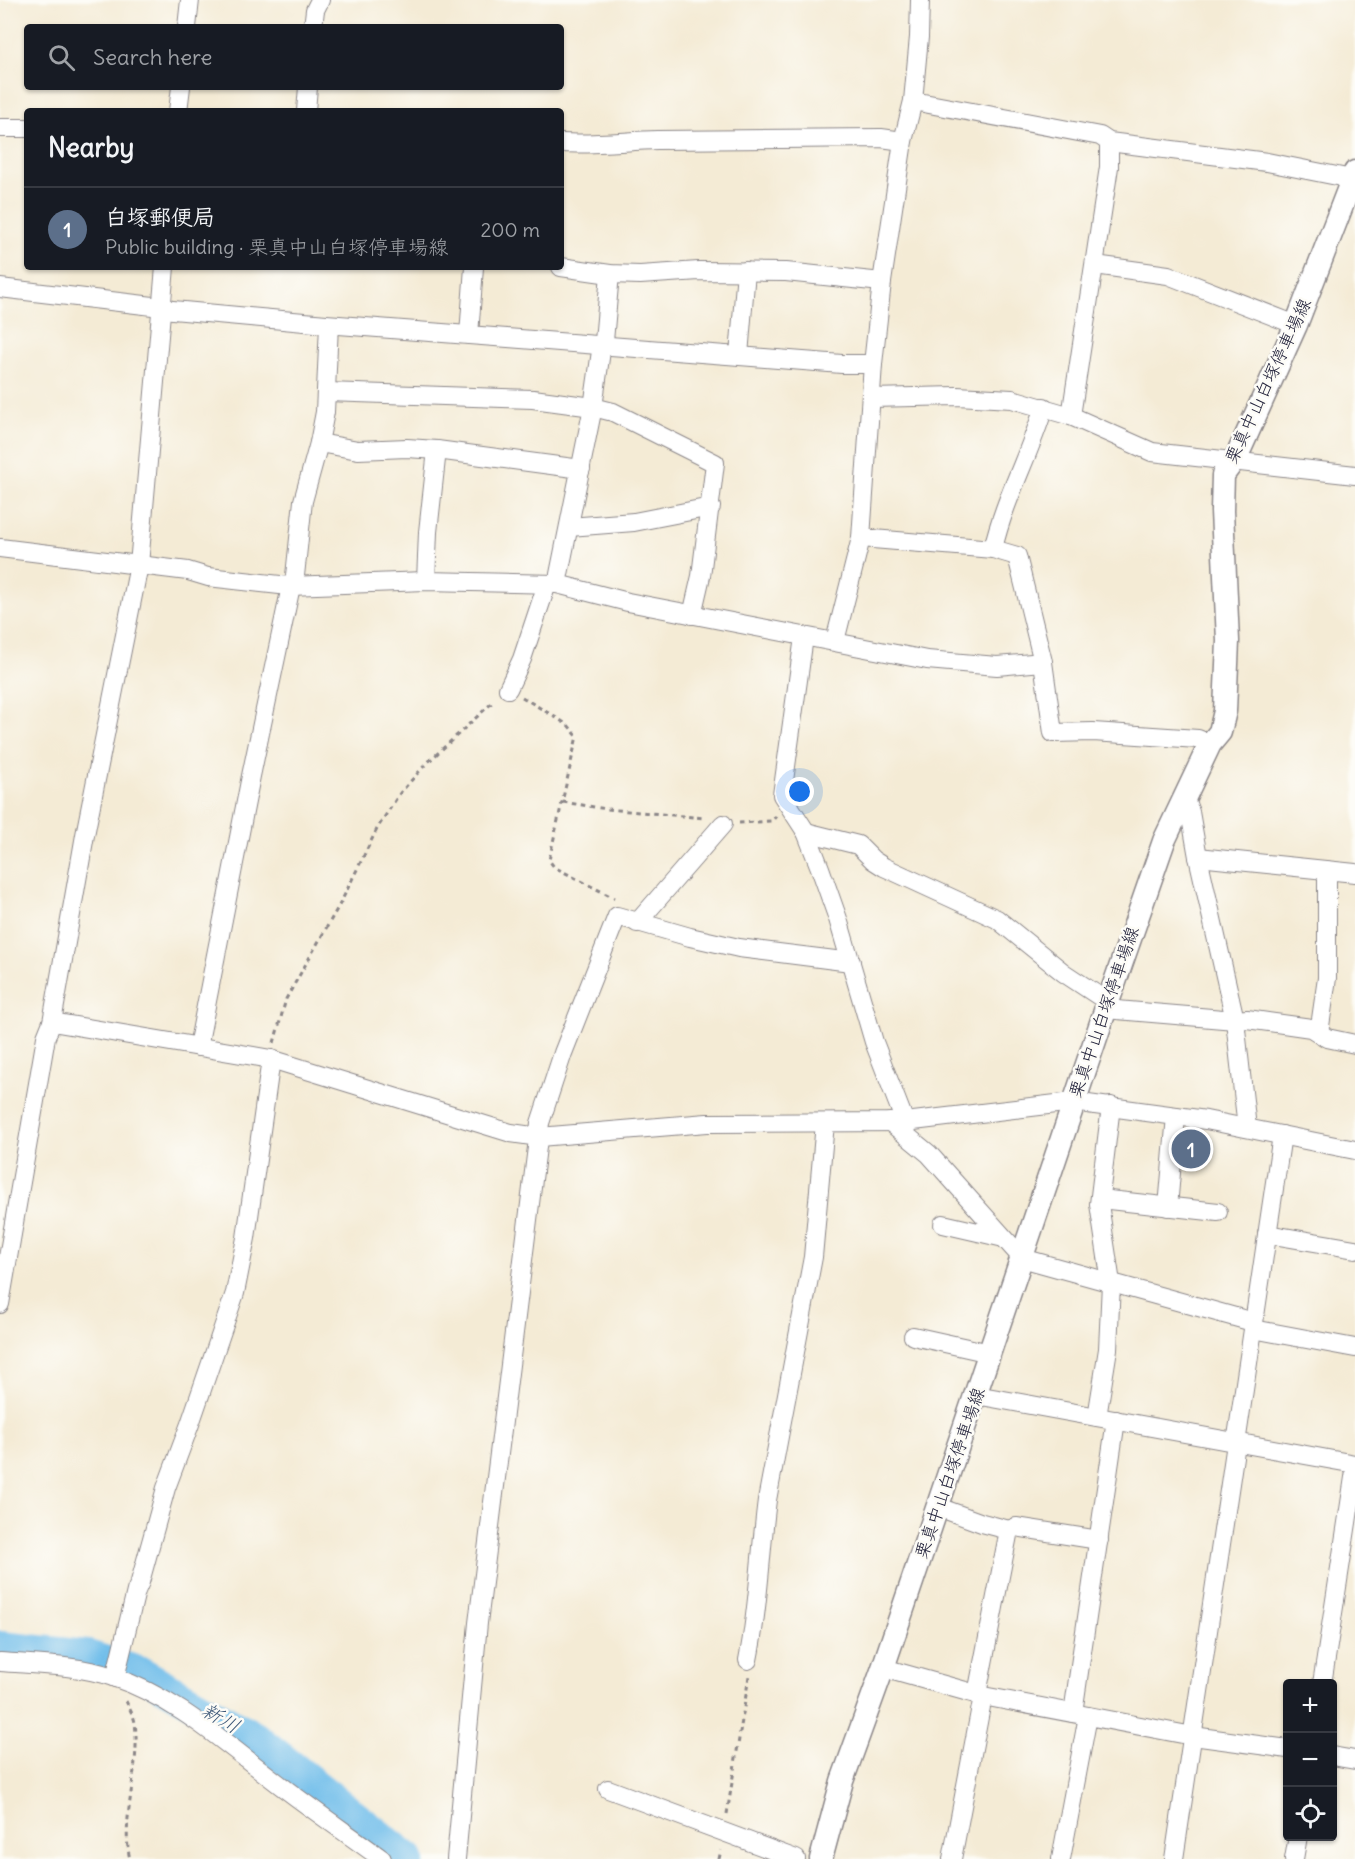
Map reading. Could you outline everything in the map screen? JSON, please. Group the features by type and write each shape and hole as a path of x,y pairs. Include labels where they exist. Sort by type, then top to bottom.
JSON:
{"main road":[{"name":"栗真中山白塚停車場線","path":"821,1859 842,1781 938,1508 1073,1102 1164,841 1210,744 1220,732 1225,711 1228,641 1222,511 1223,475 1233,462 1296,325 1354,175"}],"street":[{"path":"187,24 190,0"},
{"path":"313,24 315,10 320,0"},
{"path":"835,641 861,538 873,364 882,282 903,141 914,102 920,0"},
{"path":"178,108 181,90"},
{"path":"306,108 308,90"},
{"path":"914,102 1100,136 1109,142 1354,175"},
{"path":"0,128 24,129"},
{"path":"564,143 869,138 903,141"},
{"path":"1071,416 1109,167 1109,142"},
{"path":"1095,265 1168,275 1296,325"},
{"path":"564,267 610,274 640,275 699,271 786,272 882,282"},
{"path":"0,1304 46,1037 52,1022 83,847 139,565 165,270"},
{"path":"469,335 474,270"},
{"path":"739,356 746,271"},
{"path":"508,689 552,584 569,527 594,407 604,341 610,274"},
{"path":"0,288 153,306 162,309 329,324 739,356 873,364"},
{"path":"198,1047 290,591 303,501 325,412 329,324"},
{"path":"327,392 533,399 594,407 613,412 716,463 701,576 692,615"},
{"path":"871,398 957,396 1012,399 1071,416 1152,452 1355,475"},
{"path":"993,549 998,526 1044,407"},
{"path":"319,443 358,450 408,448 437,450 581,468"},
{"path":"426,581 428,532 437,450"},
{"path":"569,527 634,522 711,507"},
{"path":"861,538 993,549 1017,556 1043,662 1053,733 1094,732 1198,739 1210,744"},
{"path":"0,548 291,585 426,581 552,584 692,615 927,660 997,666 1043,662"},
{"path":"804,637 782,795 806,832 824,879 898,1122 1022,1258 1253,1326 1355,1348"},
{"path":"1185,798 1190,812 1234,1020 1247,1128"},
{"path":"637,923 723,824"},
{"path":"806,832 858,845 884,867 997,919 1107,1005 1311,1028 1327,1038 1355,1044"},
{"path":"1198,857 1355,873"},
{"path":"1319,1033 1327,978 1328,870"},
{"path":"456,1859 486,1554 540,1124 563,1053 617,916 739,948 851,962"},
{"path":"52,1022 271,1059 510,1133 539,1137 707,1123 898,1122 1073,1102 1247,1128 1355,1150"},
{"path":"115,1677 136,1591 166,1488 235,1293 246,1238 271,1059"},
{"path":"1097,1417 1108,1349 1111,1283 1100,1199 1111,1106"},
{"path":"1168,1206 1176,1116"},
{"path":"748,1660 760,1587 766,1500 813,1257 825,1123"},
{"path":"1174,1859 1238,1443 1282,1135"},
{"path":"1100,1199 1218,1212"},
{"path":"943,1224 1004,1238"},
{"path":"1267,1234 1355,1249"},
{"path":"913,1336 990,1353"},
{"path":"976,1395 1355,1464"},
{"path":"1061,1859 1081,1714 1098,1540 1116,1420"},
{"path":"1323,1679 1355,1471"},
{"path":"938,1508 1009,1530 1016,1527 1098,1540"},
{"path":"952,1859 1009,1530"},
{"path":"0,1662 89,1670 115,1677 180,1708 382,1859"},
{"path":"883,1668 980,1695 1193,1736 1283,1748"},
{"path":"1337,1757 1355,1760"},
{"path":"609,1789 796,1859"},
{"path":"1294,1859 1297,1841"}],"path":[{"path":"271,1059 286,999 342,902 378,826 400,793 426,764 508,689 568,724 577,736 549,860 554,867 621,902 617,916"},
{"path":"563,802 607,809 710,818 723,824 772,821 788,804"},
{"path":"719,1859 742,1724 750,1664 748,1660"},
{"path":"115,1677 135,1721 136,1762 126,1844 130,1859"}],"waterway":[{"name":"新川","path":"0,1647 88,1656 142,1673 256,1738 409,1859"}],"place":[{"name":"白塚郵便局","path":"1191,1149"}]}
